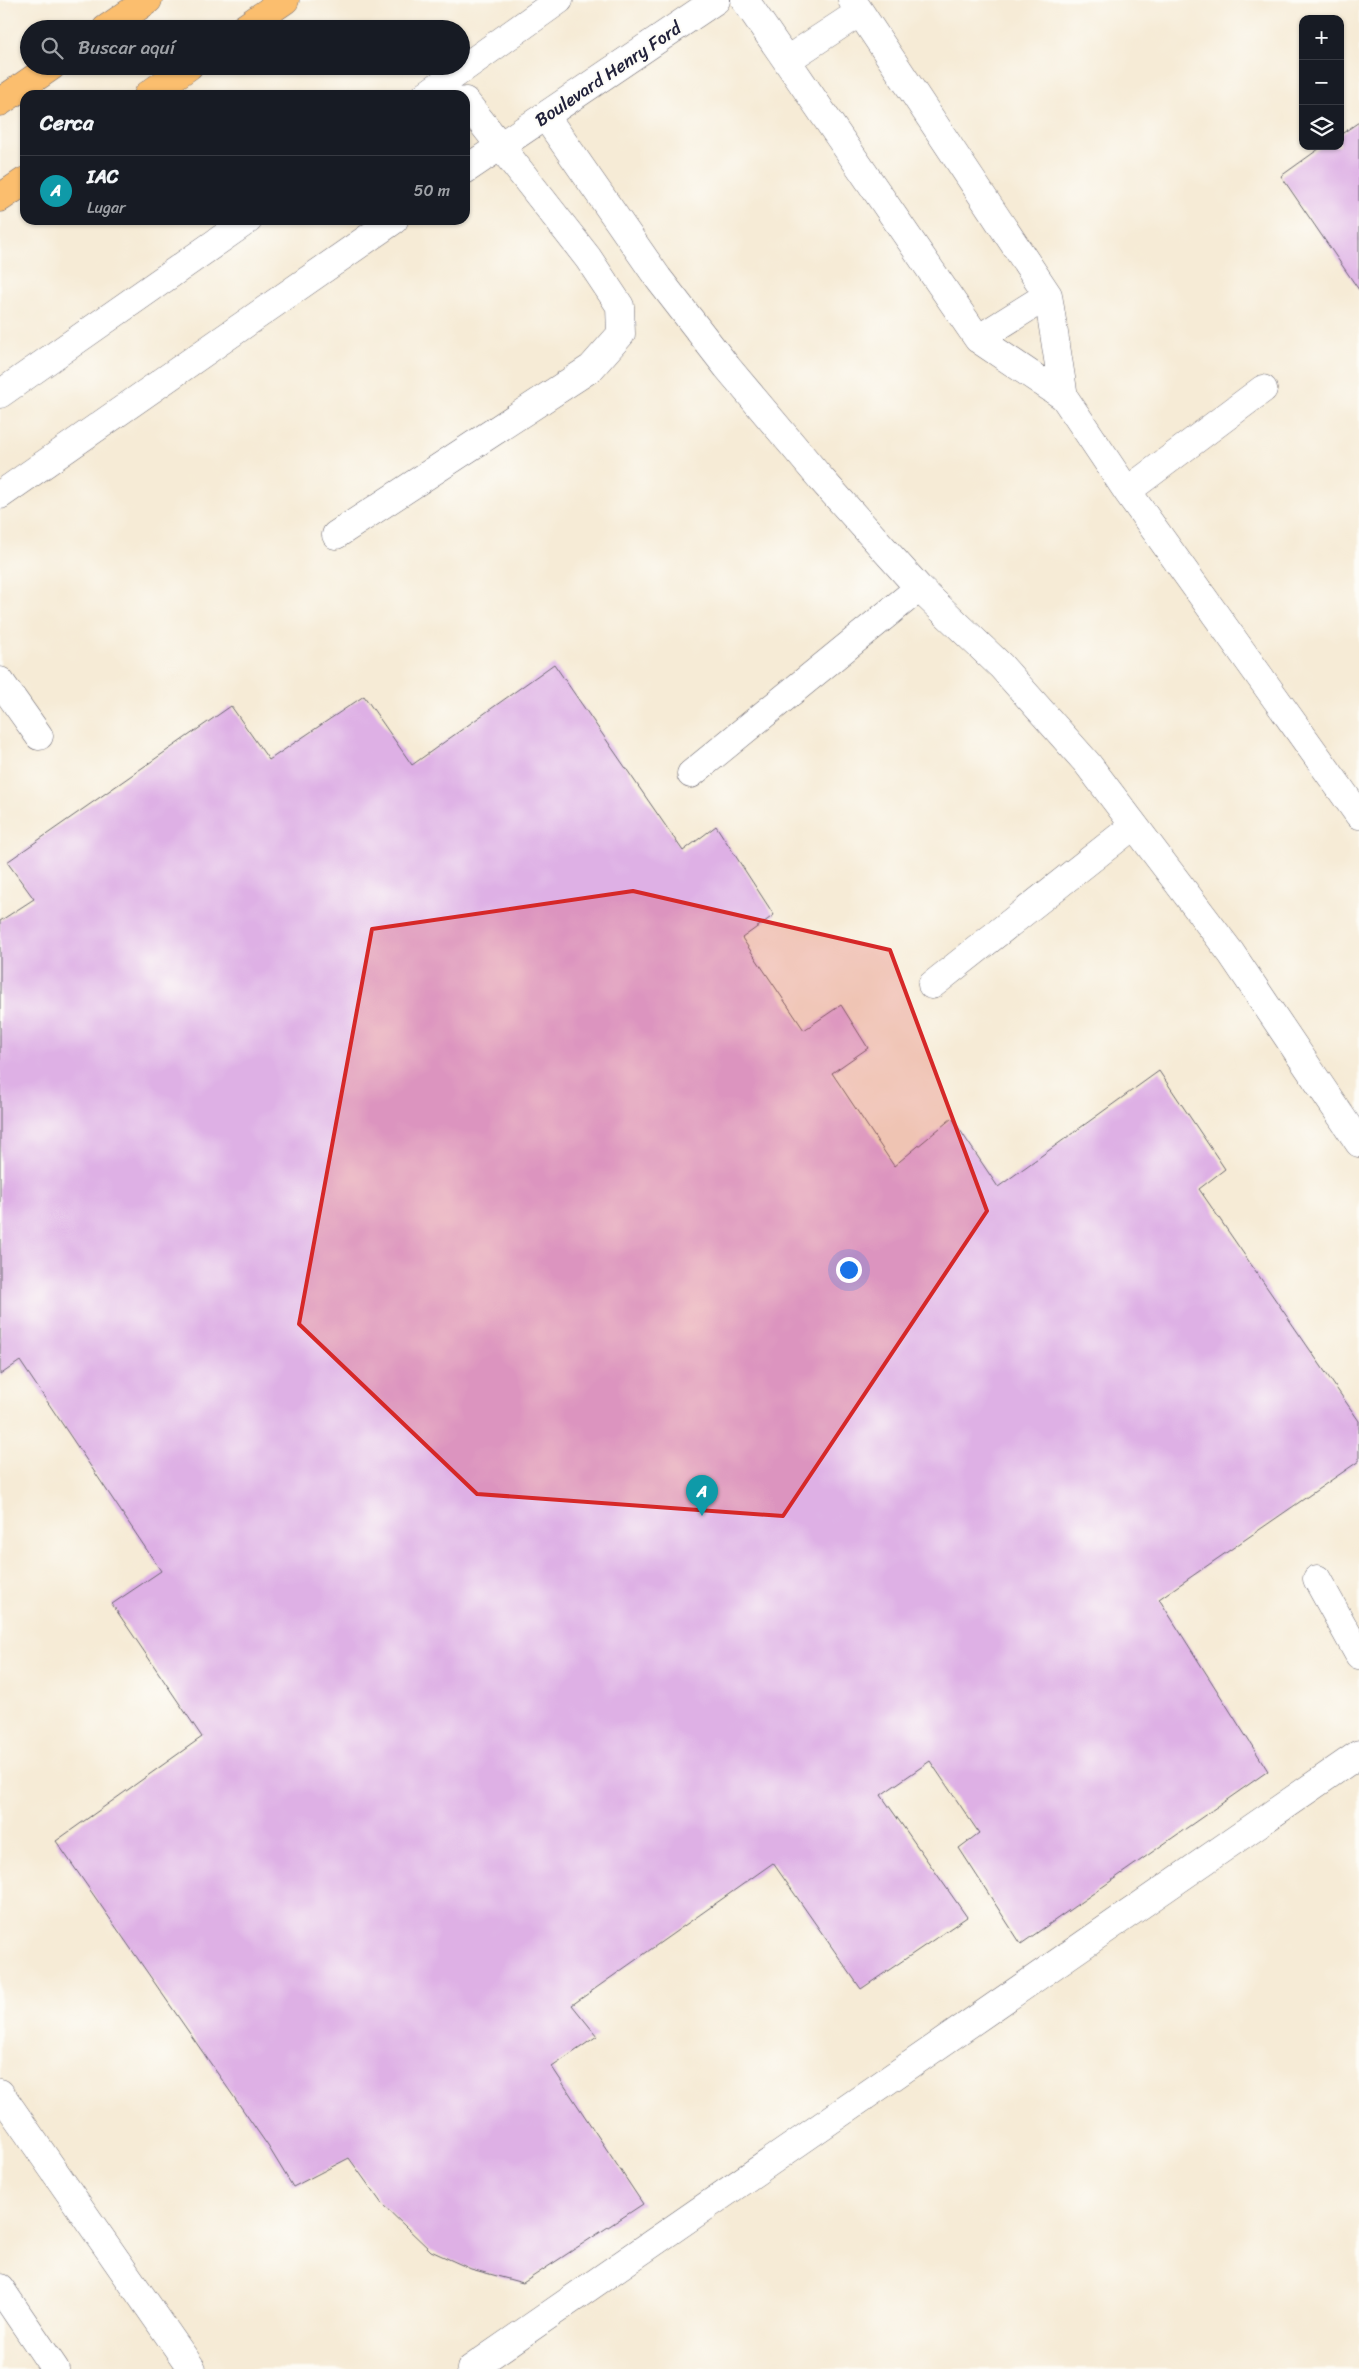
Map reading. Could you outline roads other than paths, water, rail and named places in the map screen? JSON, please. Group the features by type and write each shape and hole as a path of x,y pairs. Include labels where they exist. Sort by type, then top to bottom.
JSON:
{"highway":[{"path":"119,20 148,0"},
{"path":"256,20 284,0"},
{"path":"0,102 39,75"},
{"path":"155,90 176,75"},
{"path":"0,198 20,184"}],"street":[{"path":"470,75 560,0"},
{"name":"Boulevard Henry Ford","path":"470,166 546,117 716,0"},
{"path":"745,0 978,339 1064,397 1127,491 1359,815"},
{"path":"787,60 856,6 1048,294 1064,397"},
{"path":"455,87 469,75"},
{"path":"336,535 591,368 621,334 620,306 588,258 470,108"},
{"path":"546,117 658,278 727,367 822,480 919,588 1001,666 1087,763 1231,953 1359,1143"},
{"path":"0,394 241,225"},
{"path":"0,495 387,225"},
{"path":"978,339 1048,294"},
{"path":"1127,491 1263,388"},
{"path":"691,774 919,588"},
{"path":"0,681 39,736"},
{"path":"932,985 1133,826"},
{"path":"1317,1579 1359,1655"},
{"path":"471,2369 1359,1754"},
{"path":"0,2093 192,2369"},
{"path":"0,2288 55,2369"}],"place":[{"name":"IAC","path":"702,1516"}]}
